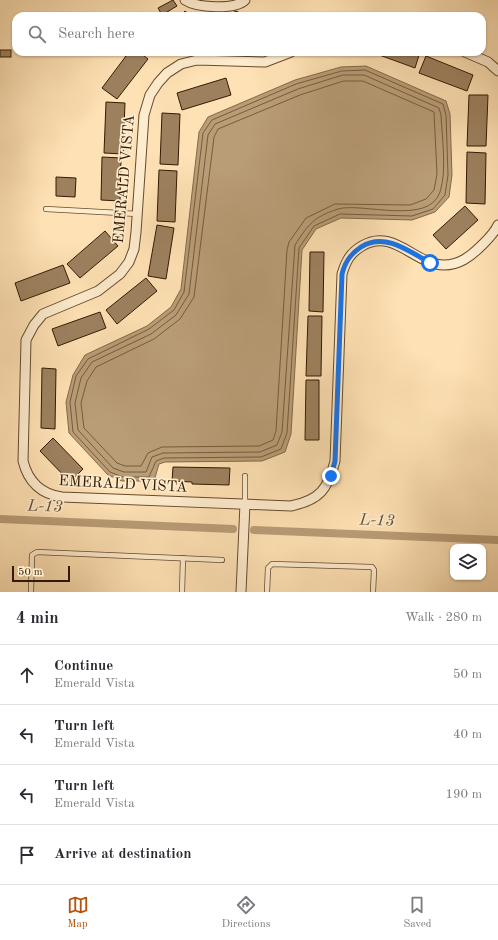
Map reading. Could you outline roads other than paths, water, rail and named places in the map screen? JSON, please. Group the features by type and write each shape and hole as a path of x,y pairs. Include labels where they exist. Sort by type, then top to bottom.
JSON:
{"street":[{"path":"185,0 196,5 230,7 241,4 245,0"},
{"name":"EMERALD VISTA","path":"281,56 265,62 197,60 181,64 167,73 150,95 144,116 138,214 134,249 129,262 120,274 98,291 43,314 28,334 26,340 23,460 26,473 42,492 62,498 292,506 304,504 314,499 324,490 331,476 335,461 342,274 346,261 354,251 367,243 380,240 392,242 430,263 442,265 454,264 473,254 495,232 498,225"},
{"path":"474,56 488,62 498,71"},
{"path":"241,592 245,504"}],"lane":[{"path":"46,209 138,214"},
{"path":"245,476 245,504"},
{"path":"31,592 32,555 37,552 222,560"},
{"path":"182,592 183,558"},
{"path":"267,592 268,568 272,564 372,568 374,570 374,592"}],"water":[{"path":"366,66 446,101 450,114 452,175 449,197 435,212 412,220 341,218 316,229 302,250 291,434 285,452 262,461 165,462 159,464 154,481 122,481 108,475 69,433 66,402 73,375 85,355 147,326 171,307 181,289 199,132 208,117 295,80 341,67"}],"waterway":[{"name":"L-13","path":"0,519 233,529"},
{"name":"L-13","path":"254,530 498,540"}]}
